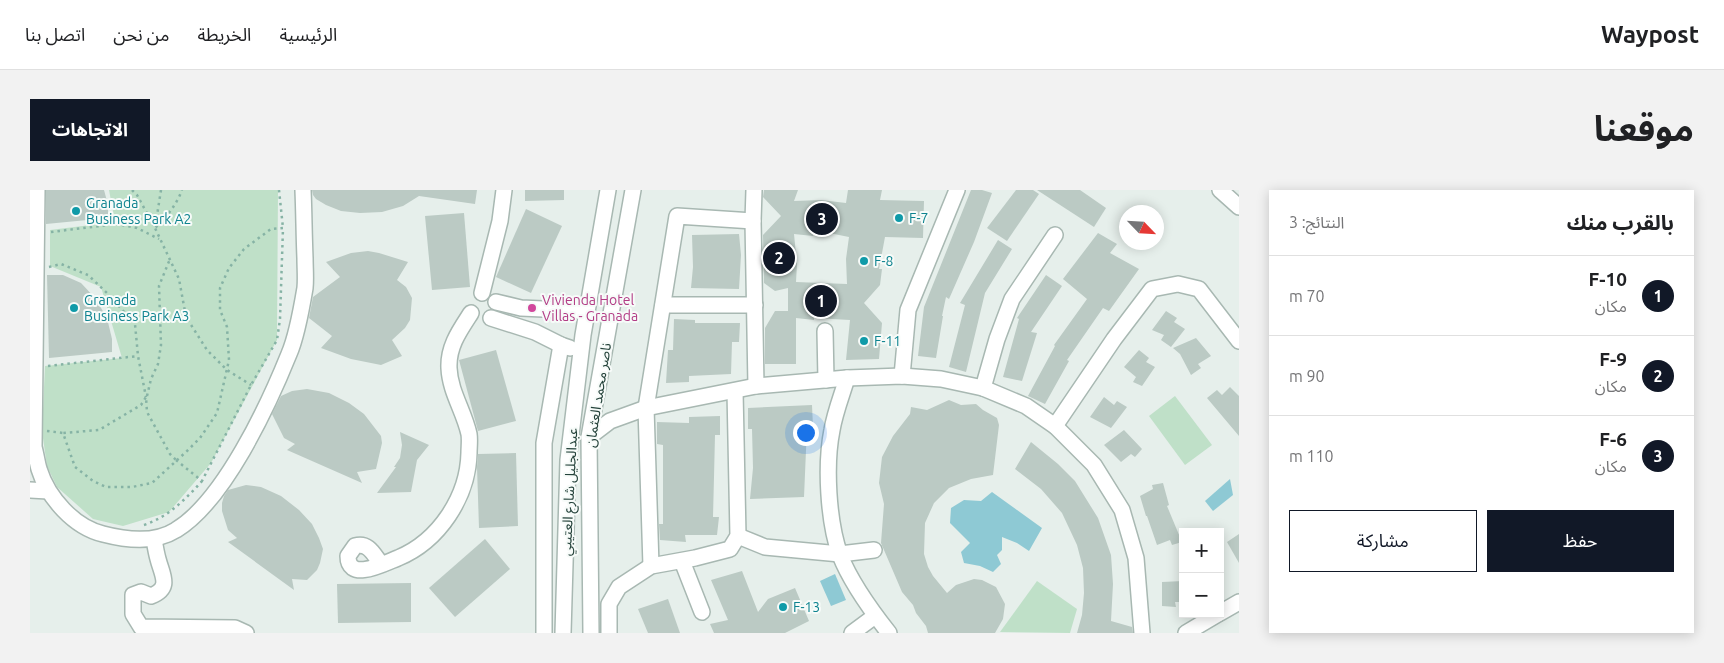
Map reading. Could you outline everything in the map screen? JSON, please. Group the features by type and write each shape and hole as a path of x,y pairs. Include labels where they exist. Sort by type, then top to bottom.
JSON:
{"street":[{"path":"37,190 34,447 39,469 48,491 63,509 79,523 97,533 123,539 154,539 175,531 195,515 224,481 258,422 290,353 305,286 303,190"},
{"path":"482,293 500,221 504,190"},
{"name":"عبدالجليل شارع العتيبي","path":"563,633 568,460 581,351 608,190"},
{"name":"ناصر محمد العثمان","path":"591,633 589,437 633,190"},
{"path":"754,190 756,386"},
{"path":"902,376 908,310 957,190"},
{"path":"1220,190 1239,207"},
{"path":"651,566 646,408 677,216 753,221"},
{"path":"984,388 1012,299 1055,234"},
{"path":"1055,426 1114,339 1152,290 1178,284 1199,289 1239,341"},
{"path":"381,564 404,555 427,540 447,518 460,494 468,466 469,434 450,382 450,352 454,340 471,313 471,300 478,294 491,295 496,302 496,311 491,318"},
{"path":"496,302 521,308 587,311"},
{"path":"663,305 755,305"},
{"path":"516,325 516,316 521,308"},
{"path":"535,332 541,321 542,308"},
{"path":"471,313 478,319 491,318 516,325 560,345 581,351"},
{"path":"825,331 826,380"},
{"path":"544,633 544,443 560,345"},
{"path":"589,437 610,420 646,408 756,386 847,378 902,376 941,379 984,388 1026,406 1055,426 1094,465 1122,510 1136,558 1142,633"},
{"path":"847,378 832,430 828,478 832,518 840,554 851,579 875,616 889,633"},
{"path":"609,633 609,604 619,587 651,566 730,550 738,536 735,391"},
{"path":"30,490 48,491"},
{"path":"738,536 765,547 840,554 874,550"},
{"path":"154,539 157,558 164,578 163,587 159,593 151,596 141,592 133,595 133,614 141,627 235,628 246,633"},
{"path":"682,561 702,612"},
{"path":"1224,611 1239,602"},
{"path":"852,633 875,616"},
{"path":"1186,633 1212,618"}],"path":[{"path":"132,190 137,195 155,228 158,239 180,280 186,317 207,350 227,370 251,385"},
{"path":"155,228 161,190"},
{"path":"155,228 180,197 182,190"},
{"path":"141,526 163,516 186,499 202,481 251,385 277,340 280,320 283,228 279,190"},
{"path":"37,233 116,224 138,228 158,239"},
{"path":"170,259 159,286 161,345 158,364 151,379 146,398 141,405 99,430 63,433 75,467 93,481 106,487 132,487 152,483 200,438 217,413 229,360 227,326 220,310 220,288 229,268 244,248 271,228 283,228"},
{"path":"36,270 61,264 88,275 135,324 147,412 170,454 202,481"},
{"path":"35,367 138,356"}],"green space":[{"path":"109,190 278,190 277,340 211,463 169,512 123,526 93,519 57,487 47,466 42,431 45,366 122,358 101,287 50,266 50,230 115,222"},
{"path":"1175,396 1212,445 1185,465 1149,416"},
{"path":"1037,581 1077,609 1070,633 1000,632"}],"water":[{"path":"1230,479 1233,495 1213,511 1205,501"},
{"path":"992,492 1042,528 1029,551 1017,543 1002,537 1002,550 997,555 1001,564 993,572 980,566 964,563 961,552 970,543 950,523 951,508 964,500 981,501"},
{"path":"835,574 846,600 831,606 820,581"}],"building":[{"name":"Granada Business Park A2","path":"46,190 104,190 108,205 108,218 46,224"},
{"path":"312,190 477,190 475,204 419,196 403,206 382,212 360,213 341,211 326,205 316,199"},
{"path":"525,190 564,190 564,200 525,201"},
{"path":"764,190 798,190 794,201 821,200 846,203 848,190 882,190 880,200 924,201 923,238 885,237 879,269 882,269 880,285 864,303 882,323 879,359 846,360 850,320 796,318 796,364 765,364 765,328 775,311 788,311 788,288 775,291 764,283 763,235 781,216 763,197","holes":["814,230 849,237 846,259 847,284 796,282 797,264 794,234 813,236"]},
{"path":"971,190 982,190 992,193 974,242 949,299 946,297 936,358 918,356 924,307"},
{"path":"1016,190 1033,190 1039,194 1007,241 987,228"},
{"path":"1037,190 1080,190 1106,208 1094,227"},
{"path":"526,209 562,226 531,293 496,277"},
{"path":"464,213 470,287 432,290 425,216"},
{"path":"1098,233 1117,244 1110,253 1139,269 1109,311 1103,308 1067,360 1069,361 1045,404 1028,396 1054,345 1087,299 1063,279"},
{"path":"739,234 741,255 739,289 691,288 693,267 692,235"},
{"path":"998,240 1012,249 985,293 966,372 949,367 965,305 960,303"},
{"path":"368,251 408,262 397,280 406,287 412,298 410,320 405,328 392,340 402,356 381,365 351,359 321,348 332,336 309,318 313,297 340,277 326,262 351,253"},
{"name":"Granada Business Park A3","path":"47,275 63,275 81,283 95,298 107,318 112,339 112,352 49,358"},
{"path":"1046,275 1062,286 1031,332 1037,333 1022,381 1003,377 1019,319 1017,318"},
{"path":"1166,311 1177,318 1174,322 1185,329 1171,347 1161,340 1164,335 1152,330"},
{"path":"674,319 695,320 695,323 740,323 739,342 732,342 731,374 689,376 689,382 666,383 668,350 673,350"},
{"path":"1196,338 1211,356 1198,364 1201,368 1191,375 1180,354 1173,348"},
{"path":"496,350 516,421 478,431 459,360"},
{"path":"1139,350 1149,358 1146,362 1155,367 1142,386 1133,382 1136,377 1124,367"},
{"path":"1230,387 1239,396 1239,436 1207,398 1217,390 1222,395"},
{"path":"307,389 329,393 349,403 364,414 381,436 382,443 376,469 357,472 362,483 287,450 295,444 284,438 272,414 281,396 292,391"},
{"path":"1104,397 1114,405 1117,401 1127,407 1111,428 1090,417"},
{"path":"949,400 961,405 976,404 997,418 999,425 993,475 971,479 949,488 934,503 925,523 924,554 933,576 947,593 956,585 974,579 982,580 996,587 1005,604 1003,619 995,633 928,633 926,626 916,613 913,605 902,592 881,543 884,504 879,483 882,457 893,436 910,414 911,407 927,410"},
{"path":"812,405 813,427 807,427 804,497 750,499 753,468 752,429 748,429 748,408"},
{"path":"720,416 720,435 715,435 713,517 719,517 717,535 685,535 686,542 660,540 659,524 663,524 663,445 657,444 657,422 689,423 689,417"},
{"path":"1124,430 1142,449 1135,457 1131,454 1121,462 1104,445"},
{"path":"400,432 429,445 417,460 411,492 377,493 396,467 394,467 400,458 402,445"},
{"path":"1031,442 1075,481 1098,518 1111,555 1113,584 1111,621 1132,627 1133,633 1077,633 1082,615 1084,593 1083,568 1077,545 1062,513 1041,489 1015,469"},
{"path":"516,453 518,526 479,528 478,454"},
{"path":"1163,483 1169,505 1167,506 1179,535 1179,543 1172,545 1170,540 1157,545 1140,496 1153,489 1152,485"},
{"path":"246,485 261,487 281,496 299,510 312,524 319,538 323,549 317,570 307,580 292,579 294,590 228,542 237,538 228,530 222,511 224,496 228,490"},
{"path":"1239,534 1239,563 1227,542"},
{"path":"485,539 510,569 455,617 429,588"},
{"path":"742,571 758,612 768,599 795,588 809,621 785,633 714,633 710,624 728,620 711,580"},
{"path":"1179,581 1179,602 1175,602 1176,607 1162,606 1162,582"},
{"path":"411,583 411,622 338,623 337,584"},
{"path":"668,599 680,633 648,633 638,609"}],"place":[{"name":"Granada Business Park A2","path":"76,211"},
{"name":"F-7","path":"899,218"},
{"name":"F-6","path":"822,219"},
{"name":"F-9","path":"779,258"},
{"name":"F-8","path":"864,261"},
{"name":"F-10","path":"821,301"},
{"name":"Granada Business Park A3","path":"74,308"},
{"name":"Vivienda Hotel Villas - Granada","path":"532,308"},
{"name":"F-11","path":"864,341"},
{"name":"F-13","path":"783,607"}]}
